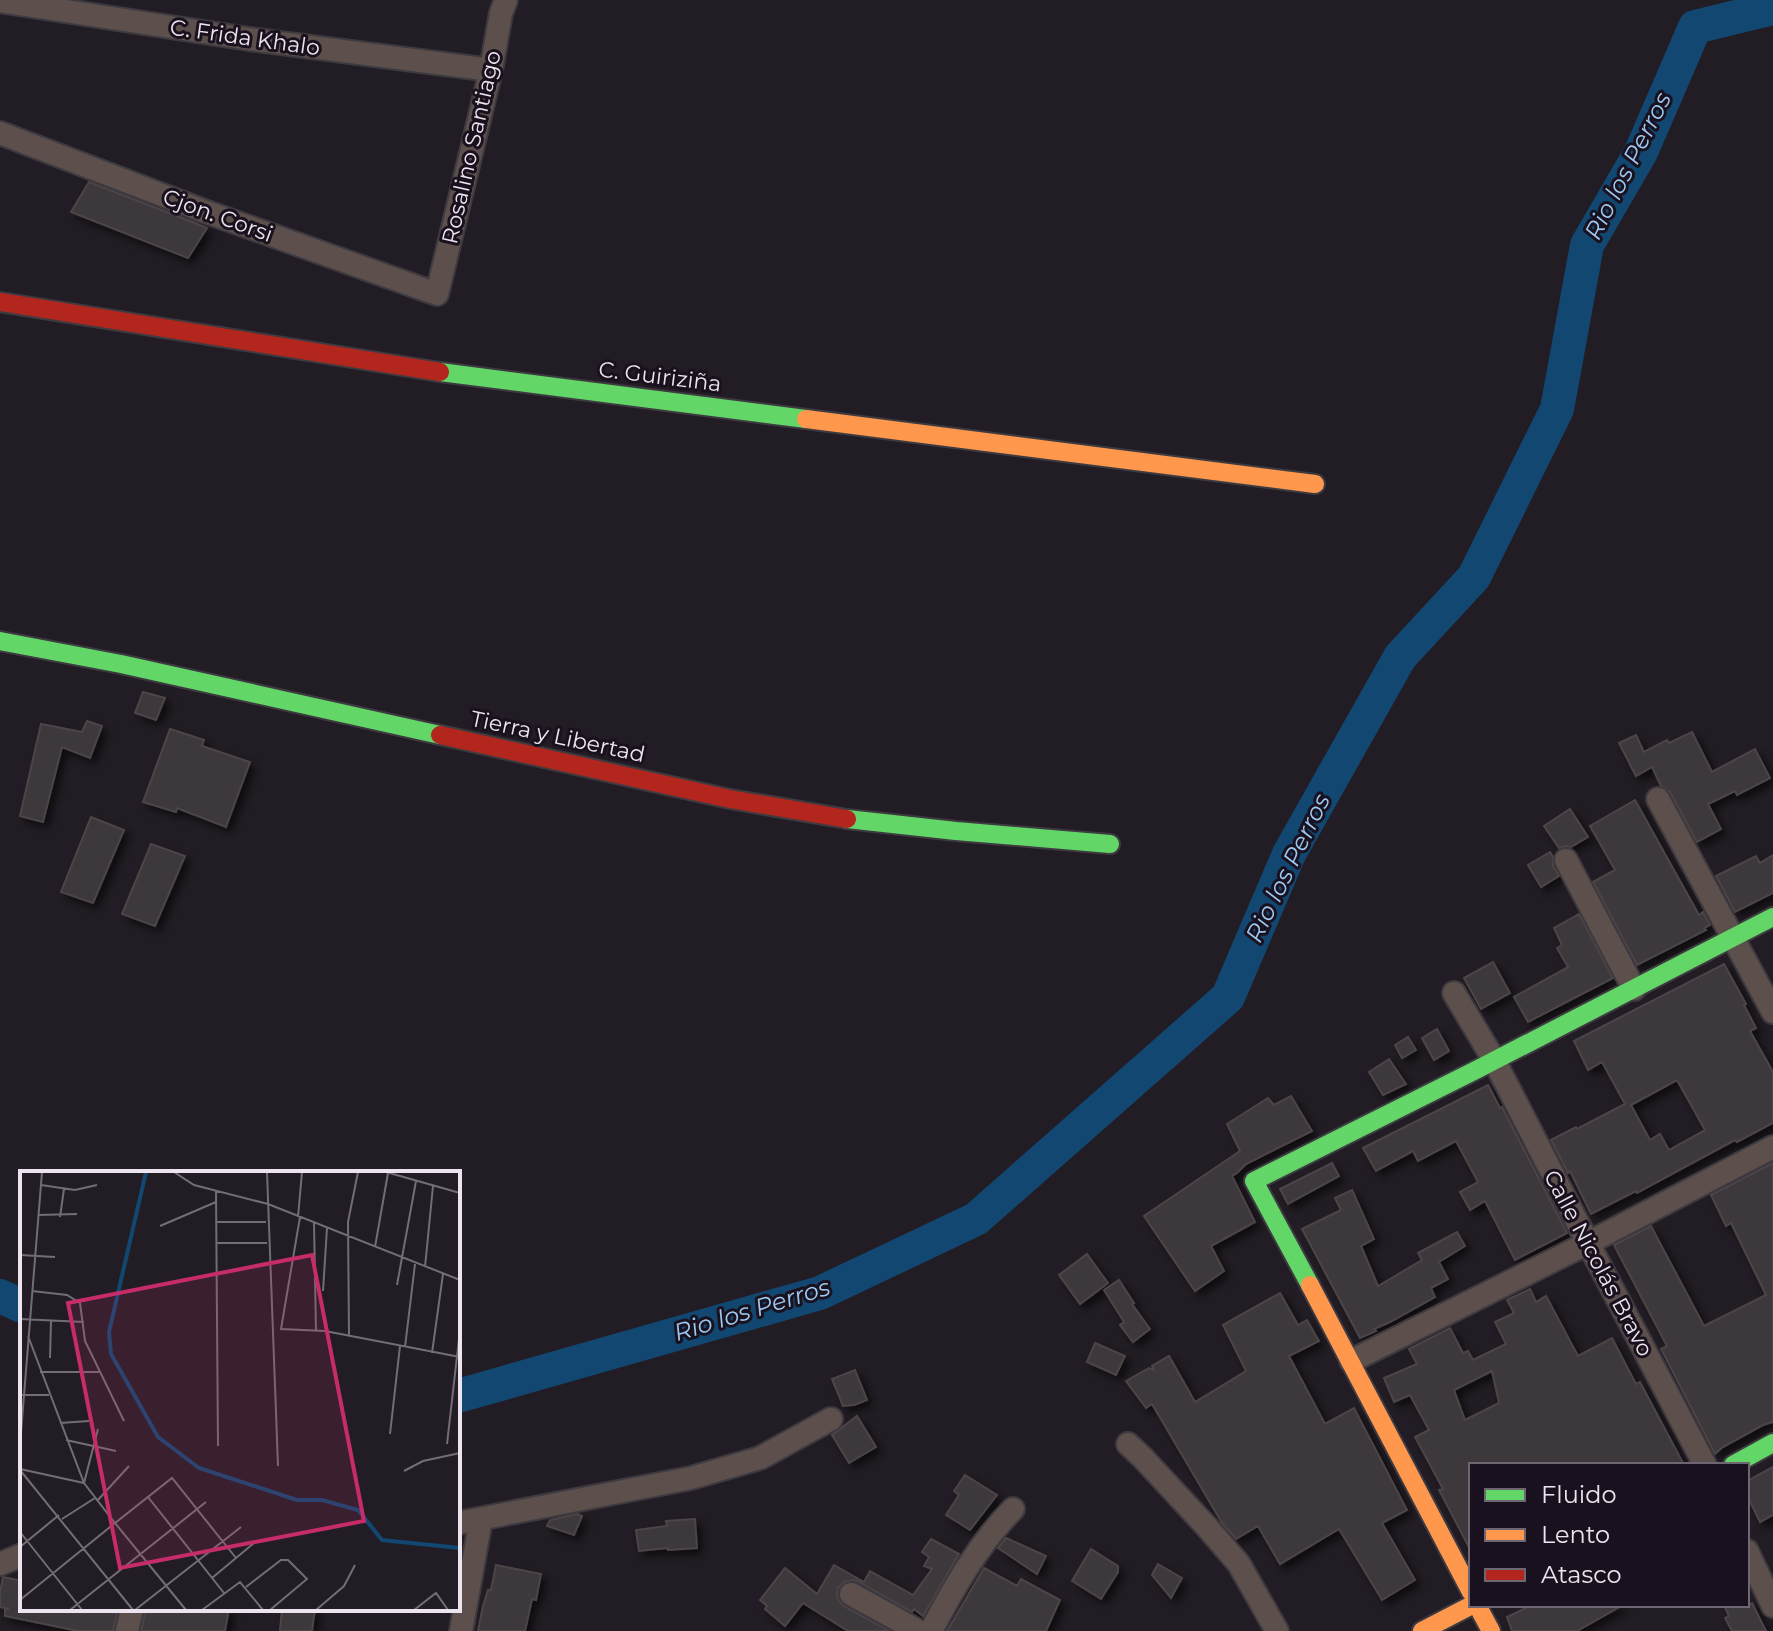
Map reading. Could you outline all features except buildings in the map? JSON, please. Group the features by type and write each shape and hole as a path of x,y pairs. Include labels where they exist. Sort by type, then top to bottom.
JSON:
{"street":[{"name":"Rosalino Santiago","path":"437,294 506,0"},
{"name":"C. Frida Khalo","path":"0,1 249,39 491,70"},
{"name":"Cjon. Corsi","path":"0,133 204,211 437,294"},
{"name":"C. Guiriziña","path":"0,302 419,369 1315,484"},
{"name":"Tierra y Libertad","path":"0,641 121,664 730,799 856,820 1110,844"},
{"path":"1658,799 1773,1012"},
{"path":"1566,860 1634,989"},
{"path":"1469,1588 1254,1181 1773,917"},
{"name":"Calle Nicolás Bravo","path":"1454,993 1494,1060 1704,1463"},
{"path":"1351,1361 1773,1147"},
{"path":"460,1523 691,1478 760,1458 831,1419"},
{"path":"1737,1463 1773,1443"},
{"path":"1128,1444 1239,1564 1277,1631"},
{"path":"931,1631 953,1588 977,1552 1013,1509"},
{"path":"461,1631 481,1519"},
{"path":"1749,1555 1773,1606"},
{"path":"0,1564 20,1556"},
{"path":"851,1594 918,1631"},
{"path":"1422,1631 1471,1607"},
{"path":"1476,1607 1491,1631"},
{"path":"127,1631 132,1611"}],"waterway":[{"name":"Rio los Perros","path":"460,1395 820,1293 976,1219 1228,997 1289,854 1400,657 1474,577 1557,409 1587,245 1641,152 1695,27 1773,8"},
{"name":"Rio los Perros","path":"0,1296 20,1305"}],"traffic: fast":[{"path":"440,372 806,419"},
{"path":"0,641 121,664 440,735"},
{"path":"847,819 1110,844"},
{"path":"1310,1285 1254,1181 1773,917"},
{"path":"1737,1463 1773,1443"}],"traffic: slow":[{"path":"806,419 1315,484"},
{"path":"1310,1285 1469,1588"},
{"path":"1422,1631 1469,1607"},
{"path":"1478,1607 1491,1631"}],"traffic: jam":[{"path":"0,302 440,372"},
{"path":"440,735 730,799 847,819"}]}
